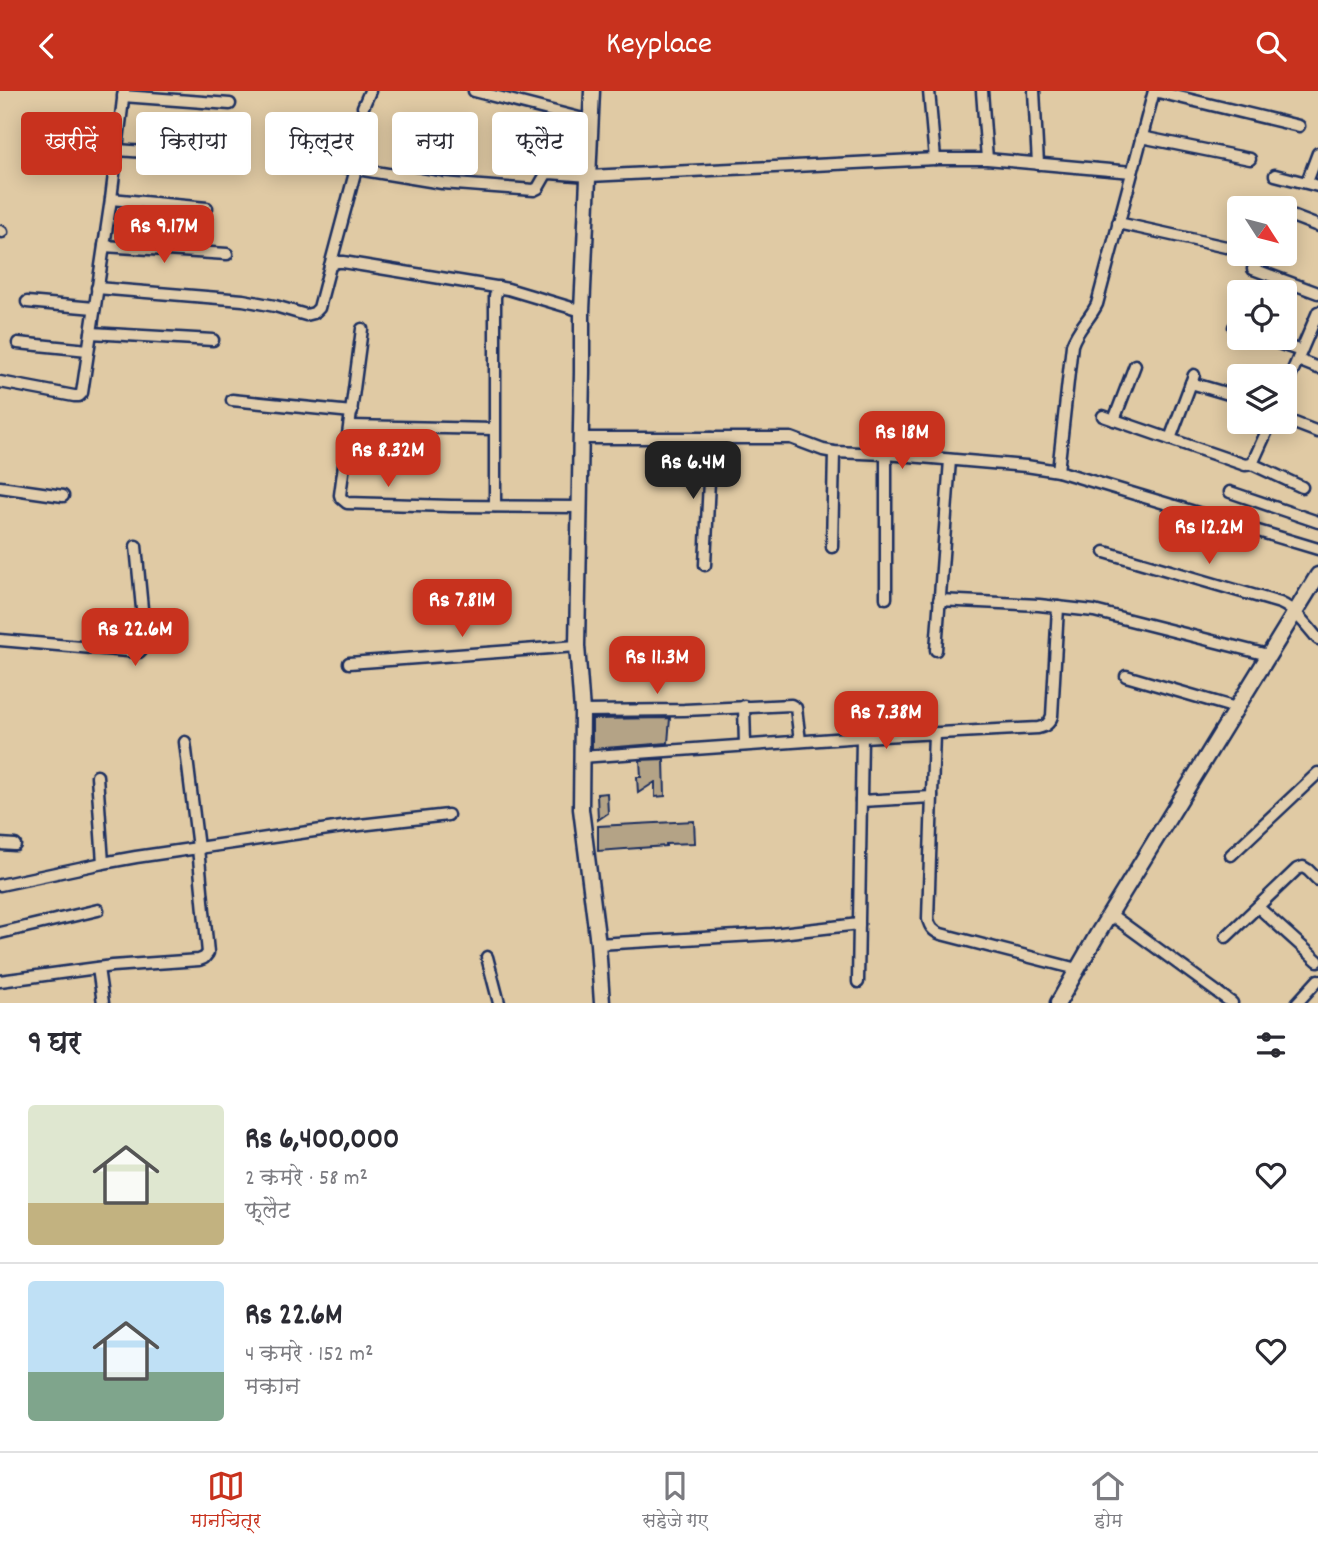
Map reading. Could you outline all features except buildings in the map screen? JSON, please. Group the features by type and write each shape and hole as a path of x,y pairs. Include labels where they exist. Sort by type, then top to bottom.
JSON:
{"street":[{"path":"363,107 370,91"},
{"path":"474,91 503,95 591,121"},
{"path":"592,91 582,311 577,646 582,711 581,809 598,944 602,1003"},
{"path":"929,91 935,159"},
{"path":"982,91 988,159"},
{"path":"1034,91 1038,164"},
{"path":"1058,471 1072,345 1075,335 1097,304 1154,91 1299,126"},
{"path":"1211,104 1214,91"},
{"path":"122,112 124,94 230,104"},
{"path":"1142,137 1250,159"},
{"path":"1307,182 1318,153"},
{"path":"378,173 442,183 534,190 548,173 589,176 935,159 988,159 1132,172"},
{"path":"0,382 79,396 82,393 114,175"},
{"path":"97,288 243,300 306,315 314,313 319,308 354,175"},
{"path":"1275,175 1318,186"},
{"path":"111,199 207,208"},
{"path":"1297,218 1318,226"},
{"path":"1118,223 1226,247"},
{"path":"104,246 227,254"},
{"path":"330,266 343,262 499,287 582,311"},
{"path":"1253,269 1318,293"},
{"path":"495,506 495,296 499,287"},
{"path":"27,302 94,308"},
{"path":"1296,364 1318,312"},
{"path":"362,329 341,498 348,503 579,507"},
{"path":"91,333 213,340"},
{"path":"18,344 88,350"},
{"path":"1287,350 1318,368"},
{"path":"1114,420 1135,365"},
{"path":"1170,439 1193,379 1227,392"},
{"path":"232,400 352,412"},
{"path":"1103,416 1245,465 1252,464 1302,487"},
{"path":"1297,424 1318,432"},
{"path":"349,426 494,429"},
{"path":"1252,464 1266,434"},
{"path":"705,565 711,437"},
{"path":"581,438 791,437 834,452 1026,466 1058,471 1318,549"},
{"path":"832,547 834,452"},
{"path":"886,598 887,454"},
{"path":"936,650 950,460"},
{"path":"0,487 64,496"},
{"path":"1230,492 1318,522"},
{"path":"0,640 139,652 144,647 145,640 136,546"},
{"path":"1105,552 1287,606 1318,639"},
{"path":"1058,1003 1318,575"},
{"path":"939,600 1094,611 1268,655"},
{"path":"581,757 1045,726 1052,716 1058,607"},
{"path":"349,663 577,646"},
{"path":"1126,676 1236,708"},
{"path":"582,711 673,711 794,705 800,741"},
{"path":"744,706 745,745"},
{"path":"934,733 928,919 930,926 941,934 1077,969"},
{"path":"858,982 862,737"},
{"path":"0,981 98,968 199,960 208,953 185,742"},
{"path":"1231,855 1318,773"},
{"path":"97,776 103,863"},
{"path":"861,801 932,797"},
{"path":"0,885 103,863 198,848 448,815"},
{"path":"0,844 15,845"},
{"path":"1226,937 1297,869 1303,867 1318,880"},
{"path":"1258,907 1318,961"},
{"path":"0,933 98,910"},
{"path":"1110,914 1231,1003"},
{"path":"598,944 772,934 859,924"},
{"path":"488,957 499,1003"},
{"path":"98,968 103,1003"},
{"path":"1297,1003 1318,980"}]}
